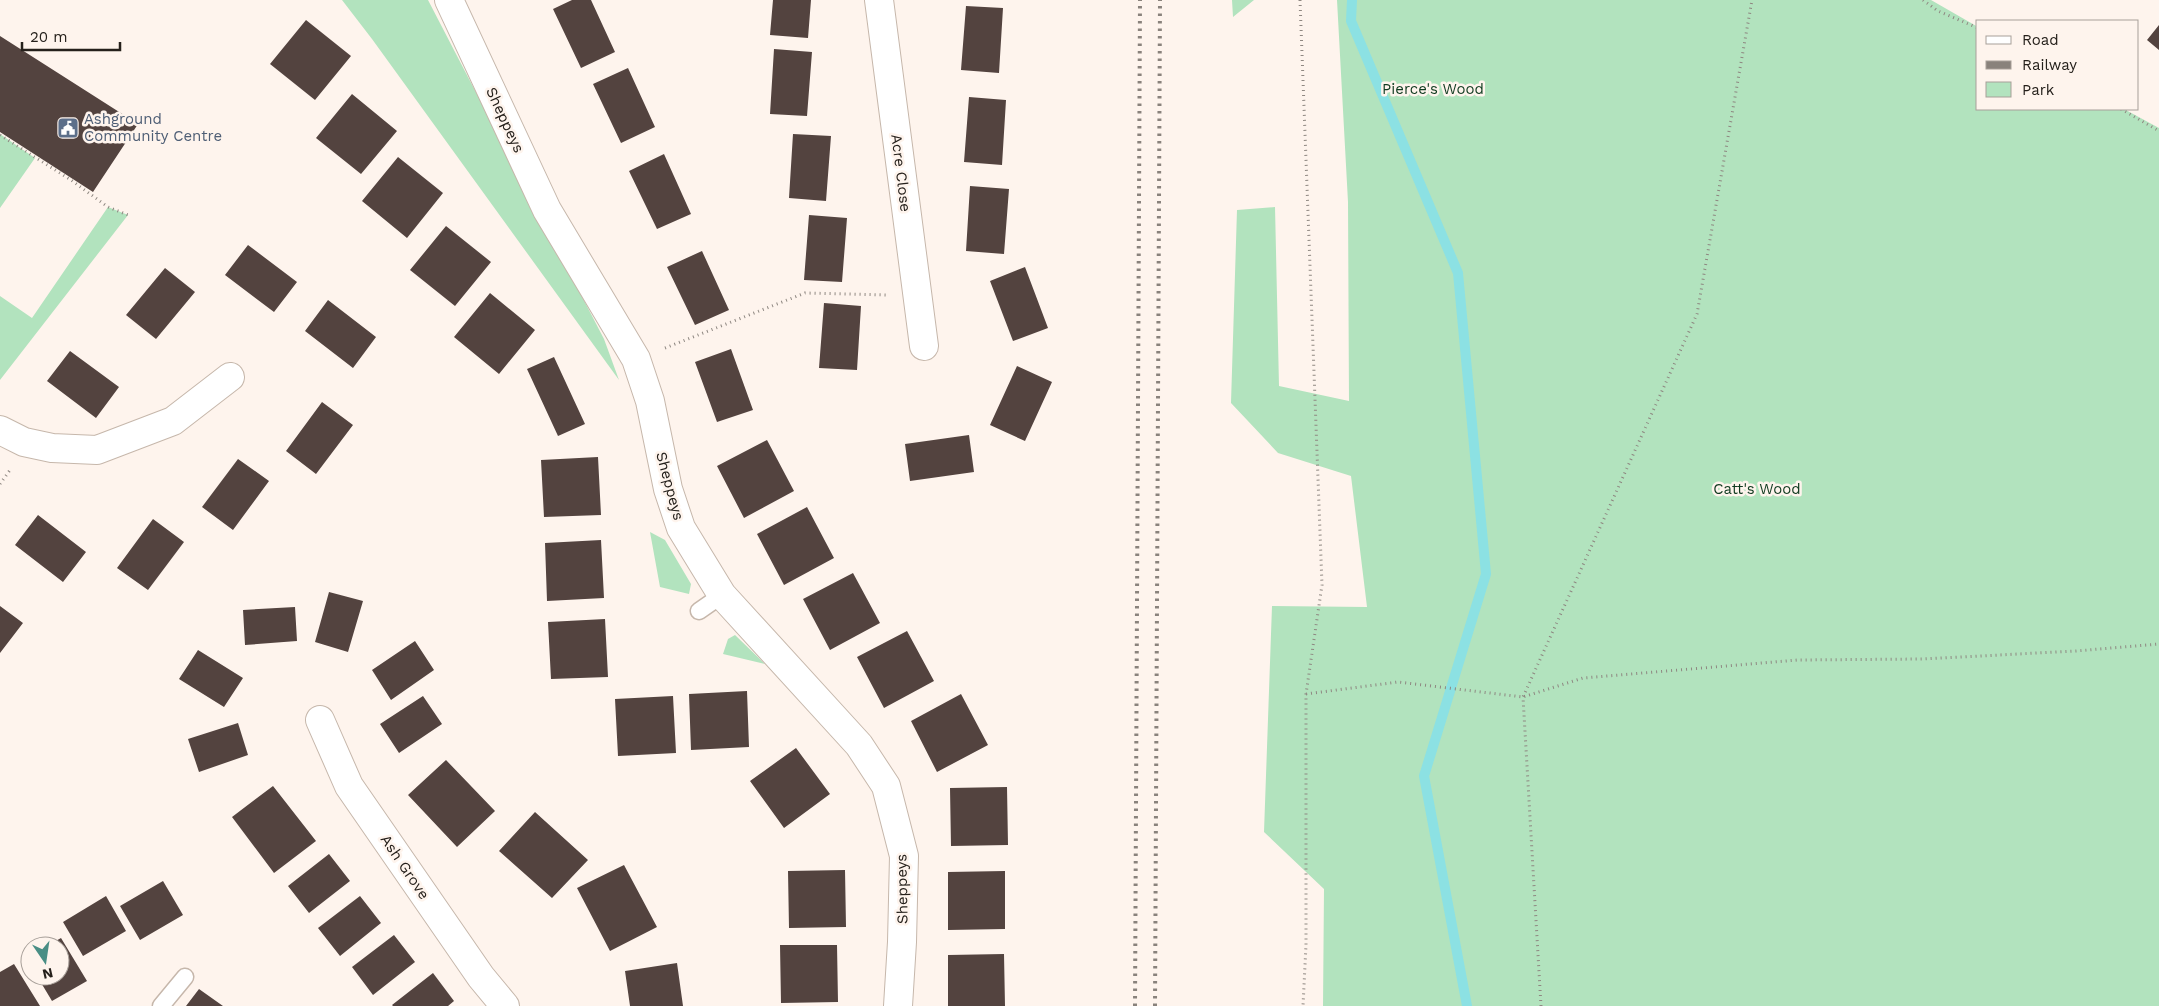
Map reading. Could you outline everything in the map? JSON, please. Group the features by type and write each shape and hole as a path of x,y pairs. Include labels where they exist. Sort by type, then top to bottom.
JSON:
{"street":[{"name":"Sheppeys","path":"449,0 547,210 636,359 650,401 668,489 681,528 722,595 859,745 886,786 904,856 898,1006"},
{"name":"Acre Close","path":"879,0 924,346"},
{"path":"0,430 24,442 52,448 98,450 173,421 230,377"},
{"name":"Ash Grove","path":"320,720 350,786 481,978 505,1006"}],"lane":[{"path":"699,611 722,595"},
{"path":"161,1006 185,978"}],"path":[{"path":"1300,0 1322,585 1306,694 1306,945 1303,1006"},
{"path":"1541,1006 1524,697 1697,314 1752,0"},
{"path":"1923,0 1938,10 1976,27"},
{"path":"2122,110 2159,131"},
{"path":"0,135 71,180 108,207 128,215"},
{"path":"636,359 805,293 917,296"},
{"path":"1306,694 1398,682 1524,697 1583,678 1798,660 1932,658 2076,651 2159,644"}],"green space":[{"path":"342,0 428,0 604,339 619,380 372,39"},
{"path":"1232,0 1254,0 1233,17"},
{"name":"Catt's Wood","path":"1337,0 1931,0 1976,26 1976,110 2126,110 2159,128 2159,1006 1323,1006 1324,889 1264,832 1272,606 1367,607 1351,476 1278,453 1231,403 1237,210 1275,207 1279,386 1349,401 1348,202"},
{"path":"0,134 35,158 0,208"},
{"path":"108,207 128,215 0,380 0,296 32,318"},
{"path":"650,532 665,540 691,584 689,594 660,587"},
{"path":"735,635 765,664 723,654 728,639"}],"building":[{"path":"572,0 591,0 615,52 581,68 553,9"},
{"path":"773,0 811,0 808,38 770,35"},
{"path":"966,6 1003,8 999,73 961,70"},
{"path":"306,20 351,56 315,100 270,64"},
{"path":"2159,25 2159,50 2147,40"},
{"name":"Ashground Community Centre","path":"0,36 138,124 93,192 0,132"},
{"path":"774,49 812,52 807,116 770,114"},
{"path":"628,68 655,127 621,143 593,84"},
{"path":"352,94 397,131 361,174 316,138"},
{"path":"969,97 1006,100 1002,165 964,162"},
{"path":"793,134 831,136 826,201 789,198"},
{"path":"664,154 691,214 657,229 629,171"},
{"path":"398,157 443,193 407,238 362,201"},
{"path":"970,186 1009,189 1004,254 966,251"},
{"path":"809,215 847,218 842,282 804,280"},
{"path":"446,226 491,262 455,306 410,270"},
{"path":"248,245 297,282 274,312 225,275"},
{"path":"702,251 729,310 695,325 667,267"},
{"path":"1025,267 1048,328 1013,341 990,281"},
{"path":"165,268 195,292 156,339 126,315"},
{"path":"490,293 535,330 499,374 454,337"},
{"path":"328,300 376,337 353,368 305,331"},
{"path":"824,303 861,306 857,370 819,368"},
{"path":"731,349 753,410 717,422 695,362"},
{"path":"70,351 119,387 96,418 47,381"},
{"path":"554,357 585,424 558,436 527,369"},
{"path":"1017,366 1052,382 1025,441 990,425"},
{"path":"322,402 353,425 316,474 286,451"},
{"path":"969,435 974,472 910,481 905,444"},
{"path":"767,440 794,491 744,518 717,466"},
{"path":"598,457 601,515 544,517 541,460"},
{"path":"238,459 269,481 233,530 202,507"},
{"path":"807,507 834,558 784,585 757,534"},
{"path":"38,515 86,552 63,582 15,545"},
{"path":"153,519 184,542 148,590 117,568"},
{"path":"601,540 604,598 547,601 545,543"},
{"path":"853,573 880,623 830,650 803,599"},
{"path":"329,592 363,601 348,652 315,642"},
{"path":"0,606 23,623 0,653"},
{"path":"295,607 297,641 245,645 243,610"},
{"path":"605,619 608,677 551,679 548,622"},
{"path":"907,631 934,681 884,708 857,657"},
{"path":"415,641 434,670 391,700 372,670"},
{"path":"198,650 243,678 224,707 179,679"},
{"path":"747,691 749,747 691,750 689,694"},
{"path":"961,694 988,745 937,772 911,721"},
{"path":"423,696 442,724 399,753 380,724"},
{"path":"673,696 676,753 618,756 615,699"},
{"path":"238,723 248,755 199,772 188,739"},
{"path":"796,748 830,794 784,828 750,781"},
{"path":"446,760 495,811 457,847 408,795"},
{"path":"273,786 316,841 274,873 232,817"},
{"path":"1007,787 1008,845 951,846 950,788"},
{"path":"535,812 588,860 552,898 499,851"},
{"path":"329,854 350,881 309,913 288,886"},
{"path":"624,865 657,927 610,951 577,888"},
{"path":"845,870 846,927 789,928 788,871"},
{"path":"1005,871 1005,929 948,930 948,872"},
{"path":"163,881 183,915 140,940 120,906"},
{"path":"106,896 126,931 83,956 63,922"},
{"path":"360,896 381,923 340,956 318,928"},
{"path":"394,935 415,962 373,995 352,967"},
{"path":"780,945 837,945 838,1002 781,1003"},
{"path":"70,953 87,981 52,1001 43,986 70,986"},
{"path":"1004,954 1005,1006 948,1006 948,955"},
{"path":"677,963 683,1006 630,1006 625,971"},
{"path":"14,964 20,974 20,986 28,986 40,1006 0,1006 0,972"},
{"path":"433,973 454,1001 448,1006 392,1005"},
{"path":"199,989 223,1006 186,1006"}],"waterway":[{"path":"1352,0 1351,21 1458,273 1486,574 1424,776 1467,1006"}],"railway":[{"path":"1135,1006 1140,0"},
{"path":"1155,1006 1160,0"}],"place":[{"name":"Ashground Community Centre","path":"68,128"}],"park label":[{"name":"Pierce's Wood","path":"1433,89"}]}
